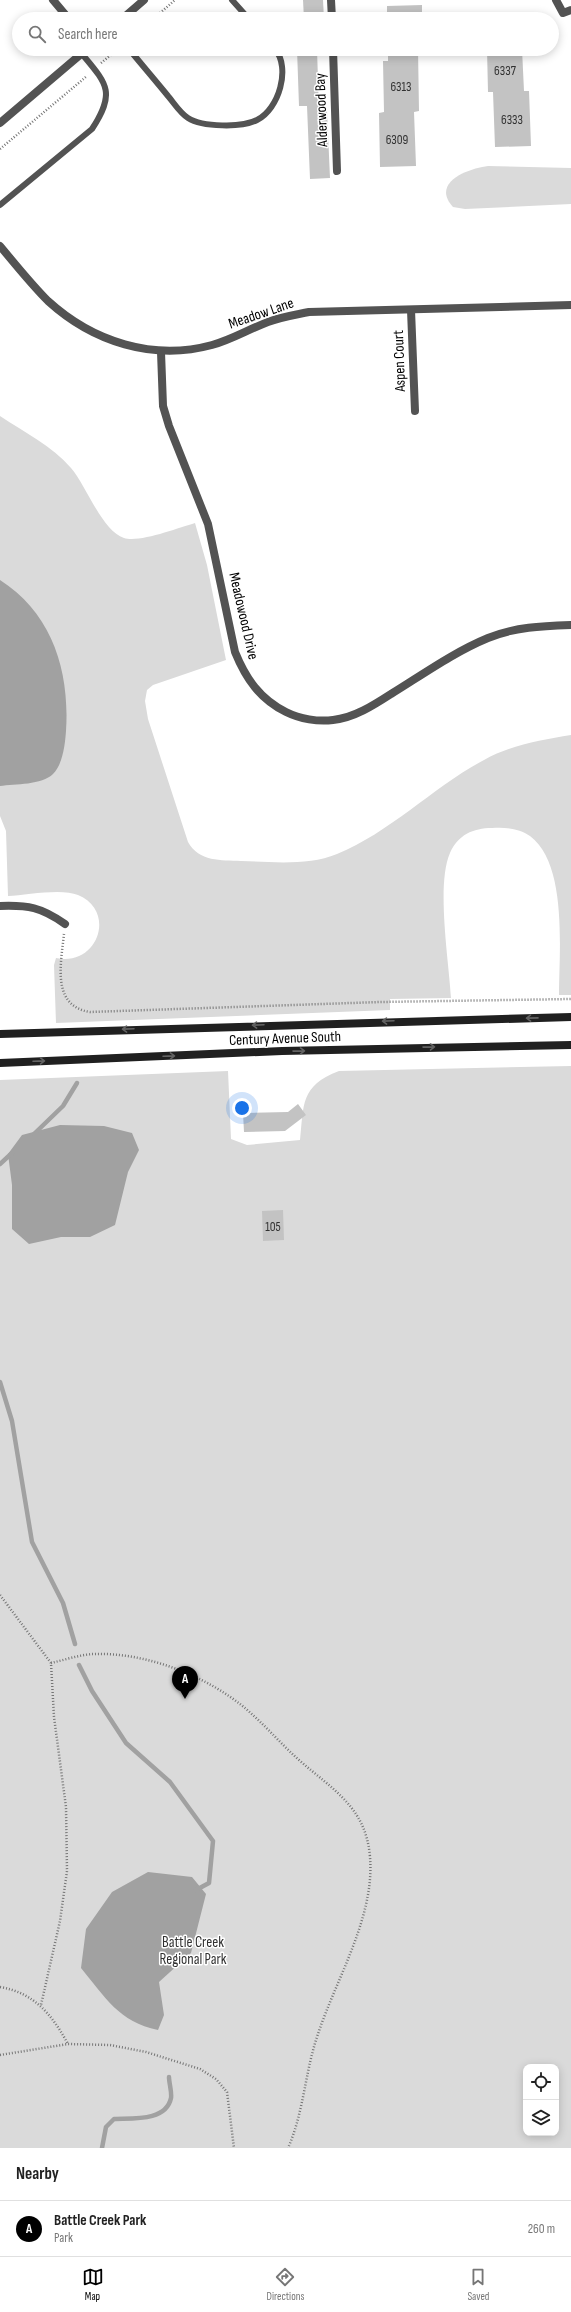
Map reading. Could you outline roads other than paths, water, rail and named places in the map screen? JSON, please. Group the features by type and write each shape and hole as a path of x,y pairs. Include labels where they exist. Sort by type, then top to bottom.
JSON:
{"main road":[{"name":"Century Avenue South","path":"0,1034 571,1017"},
{"name":"Century Avenue South","path":"0,1063 282,1051 571,1044"}],"street":[{"path":"53,0 63,12"},
{"path":"130,12 144,0"},
{"path":"331,0 332,12"},
{"path":"556,0 563,13 571,10"},
{"path":"0,123 78,56"},
{"name":"Alderwood Bay","path":"333,56 337,171"},
{"name":"Meadow Lane","path":"0,246 49,301 73,321 108,339 134,348 161,352 189,350 212,345 268,322 310,312 571,305"},
{"name":"Aspen Court","path":"411,310 415,411"},
{"name":"Meadowood Drive","path":"161,352 163,406 169,426 197,493 208,524 235,652 242,670 255,690 272,705 292,714 312,720 334,720 352,715 371,707 464,650 488,638 539,626 571,625"},
{"path":"0,906 30,906 42,910 65,924"}],"lane":[{"path":"232,0 243,12"},
{"path":"0,205 92,129 101,114 106,94 105,82 94,69 87,56"},
{"path":"135,56 181,112 197,123 210,125 246,124 258,120 273,104 280,88 282,66 280,56"}],"waterway":[{"path":"34,1134 63,1106 77,1083"},
{"path":"0,1164 12,1153"},
{"path":"0,1382 12,1421 32,1542 63,1603 75,1644"},
{"path":"79,1665 92,1691 126,1743 170,1782 213,1841 209,1883 196,1890"},
{"path":"102,2148 106,2127 114,2119 147,2117 155,2115 168,2106 171,2098 169,2077"}],"place":[{"name":"Battle Creek Park","path":"185,1699"}],"park label":[{"name":"Battle Creek Regional Park","path":"193,1950"}]}
